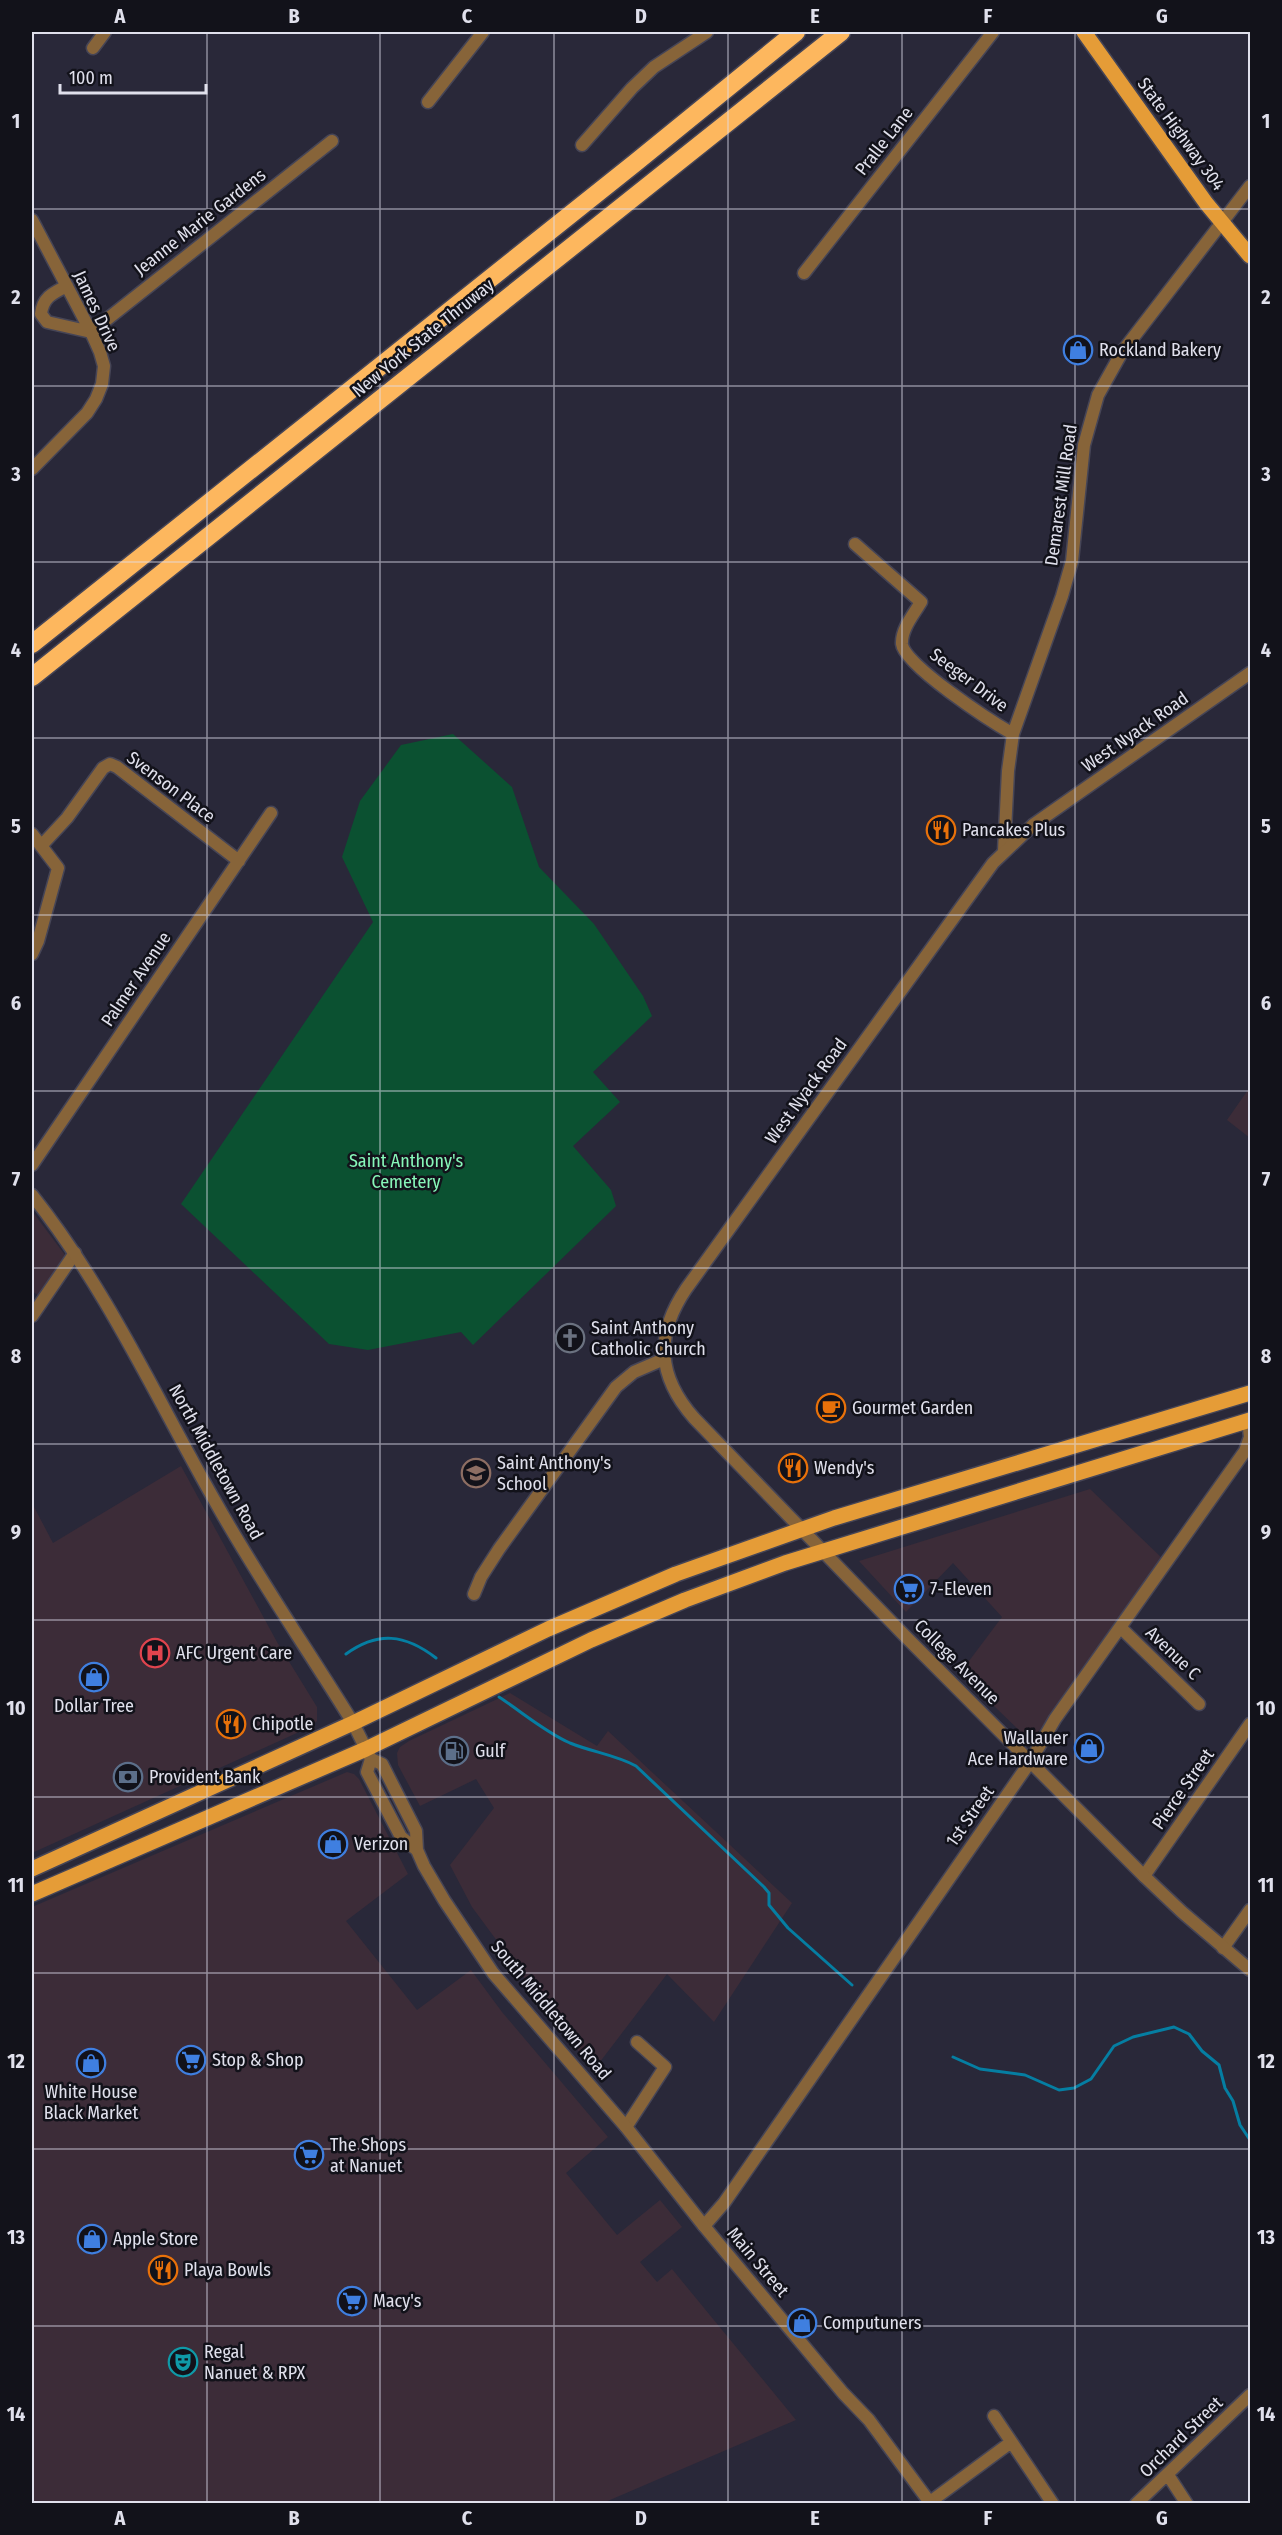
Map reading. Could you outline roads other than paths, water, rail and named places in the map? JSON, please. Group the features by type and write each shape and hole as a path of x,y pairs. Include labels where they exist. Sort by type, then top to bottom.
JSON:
{"highway":[{"name":"New York State Thruway","path":"32,644 636,163 796,32"},
{"name":"New York State Thruway","path":"32,677 841,32"}],"main road":[{"name":"State Highway 304","path":"1084,32 1222,224 1251,256"},
{"path":"32,1869 353,1723 602,1605 708,1561 801,1528 1251,1393"},
{"path":"32,1894 369,1754 654,1612 740,1579 823,1551 1249,1420"}],"street":[{"path":"93,48 105,32"},
{"path":"428,102 483,32"},
{"path":"582,146 632,88 654,67 707,32"},
{"name":"Pralle Lane","path":"804,273 993,32"},
{"name":"Jeanne Marie Gardens","path":"91,332 332,141"},
{"name":"Demarest Mill Road","path":"1004,851 1013,734 1072,561 1084,445 1098,395 1113,366 1133,337 1251,186"},
{"name":"James Drive","path":"32,220 91,332 104,366 102,384 87,413 32,469"},
{"path":"67,286 49,295 42,305 41,314 47,322 91,332"},
{"name":"Seeger Drive","path":"855,544 921,602 903,633 902,645 907,655 930,676 985,717 1013,734"},
{"name":"West Nyack Road","path":"664,1359 668,1323 686,1289 944,929 1004,851 1033,825 1251,673"},
{"name":"Svenson Place","path":"41,846 67,818 103,768 110,764 117,766 239,861"},
{"name":"Palmer Avenue","path":"32,1166 271,813"},
{"path":"32,834 58,868 58,876 32,954"},
{"name":"North Middletown Road","path":"32,1195 75,1253 113,1312 217,1505 353,1723 369,1754"},
{"path":"32,1316 75,1253"},
{"path":"474,1594 481,1577 499,1549 616,1387 634,1372 664,1359"},
{"name":"College Avenue","path":"664,1359 673,1390 686,1408 823,1551 1144,1876 1223,1948 1251,1970"},
{"name":"1st Street","path":"704,2226 724,2203 1030,1762 1055,1719 1245,1451 1250,1437 1249,1420"},
{"name":"Avenue C","path":"1121,1628 1199,1704"},
{"name":"Pierce Street","path":"1144,1876 1251,1724"},
{"name":"South Middletown Road","path":"369,1754 382,1764 416,1831 417,1850 444,1900 497,1978 626,2127"},
{"path":"1223,1948 1251,1910"},
{"path":"626,2127 666,2067 637,2042"},
{"name":"Main Street","path":"626,2127 704,2226 843,2393 869,2420 931,2503"},
{"name":"Orchard Street","path":"1136,2504 1251,2395"},
{"path":"994,2416 1053,2504"},
{"path":"931,2503 1010,2443"},
{"path":"1168,2475 1187,2504"}],"waterway":[{"path":"346,1654 369,1642 391,1638 413,1644 436,1658"},
{"path":"499,1697 543,1728 570,1743 636,1766 764,1887 769,1893 769,1905 788,1928 852,1985"},
{"path":"953,2057 980,2069 1025,2075 1059,2090 1074,2088 1091,2079 1114,2046 1133,2037 1174,2027 1189,2034 1202,2051 1219,2065 1225,2088 1233,2101 1240,2125 1250,2140"}],"place":[{"name":"Rockland Bakery","path":"1078,350"},
{"name":"Pancakes Plus","path":"941,830"},
{"name":"Saint Anthony Catholic Church","path":"570,1338"},
{"name":"Gourmet Garden","path":"831,1408"},
{"name":"Wendy's","path":"793,1468"},
{"name":"Saint Anthony's School","path":"476,1473"},
{"name":"7-Eleven","path":"909,1589"},
{"name":"AFC Urgent Care","path":"155,1653"},
{"name":"Dollar Tree","path":"94,1677"},
{"name":"Chipotle","path":"231,1724"},
{"name":"Wallauer Ace Hardware","path":"1089,1748"},
{"name":"Gulf","path":"454,1751"},
{"name":"Provident Bank","path":"128,1777"},
{"name":"Verizon","path":"333,1844"},
{"name":"Stop & Shop","path":"191,2060"},
{"name":"White House Black Market","path":"91,2063"},
{"name":"The Shops at Nanuet","path":"309,2155"},
{"name":"Apple Store","path":"92,2239"},
{"name":"Playa Bowls","path":"163,2270"},
{"name":"Macy's","path":"352,2301"},
{"name":"Computuners","path":"802,2323"},
{"name":"Regal Nanuet & RPX","path":"183,2362"}],"park label":[{"name":"Saint Anthony's Cemetery","path":"406,1171"}]}
